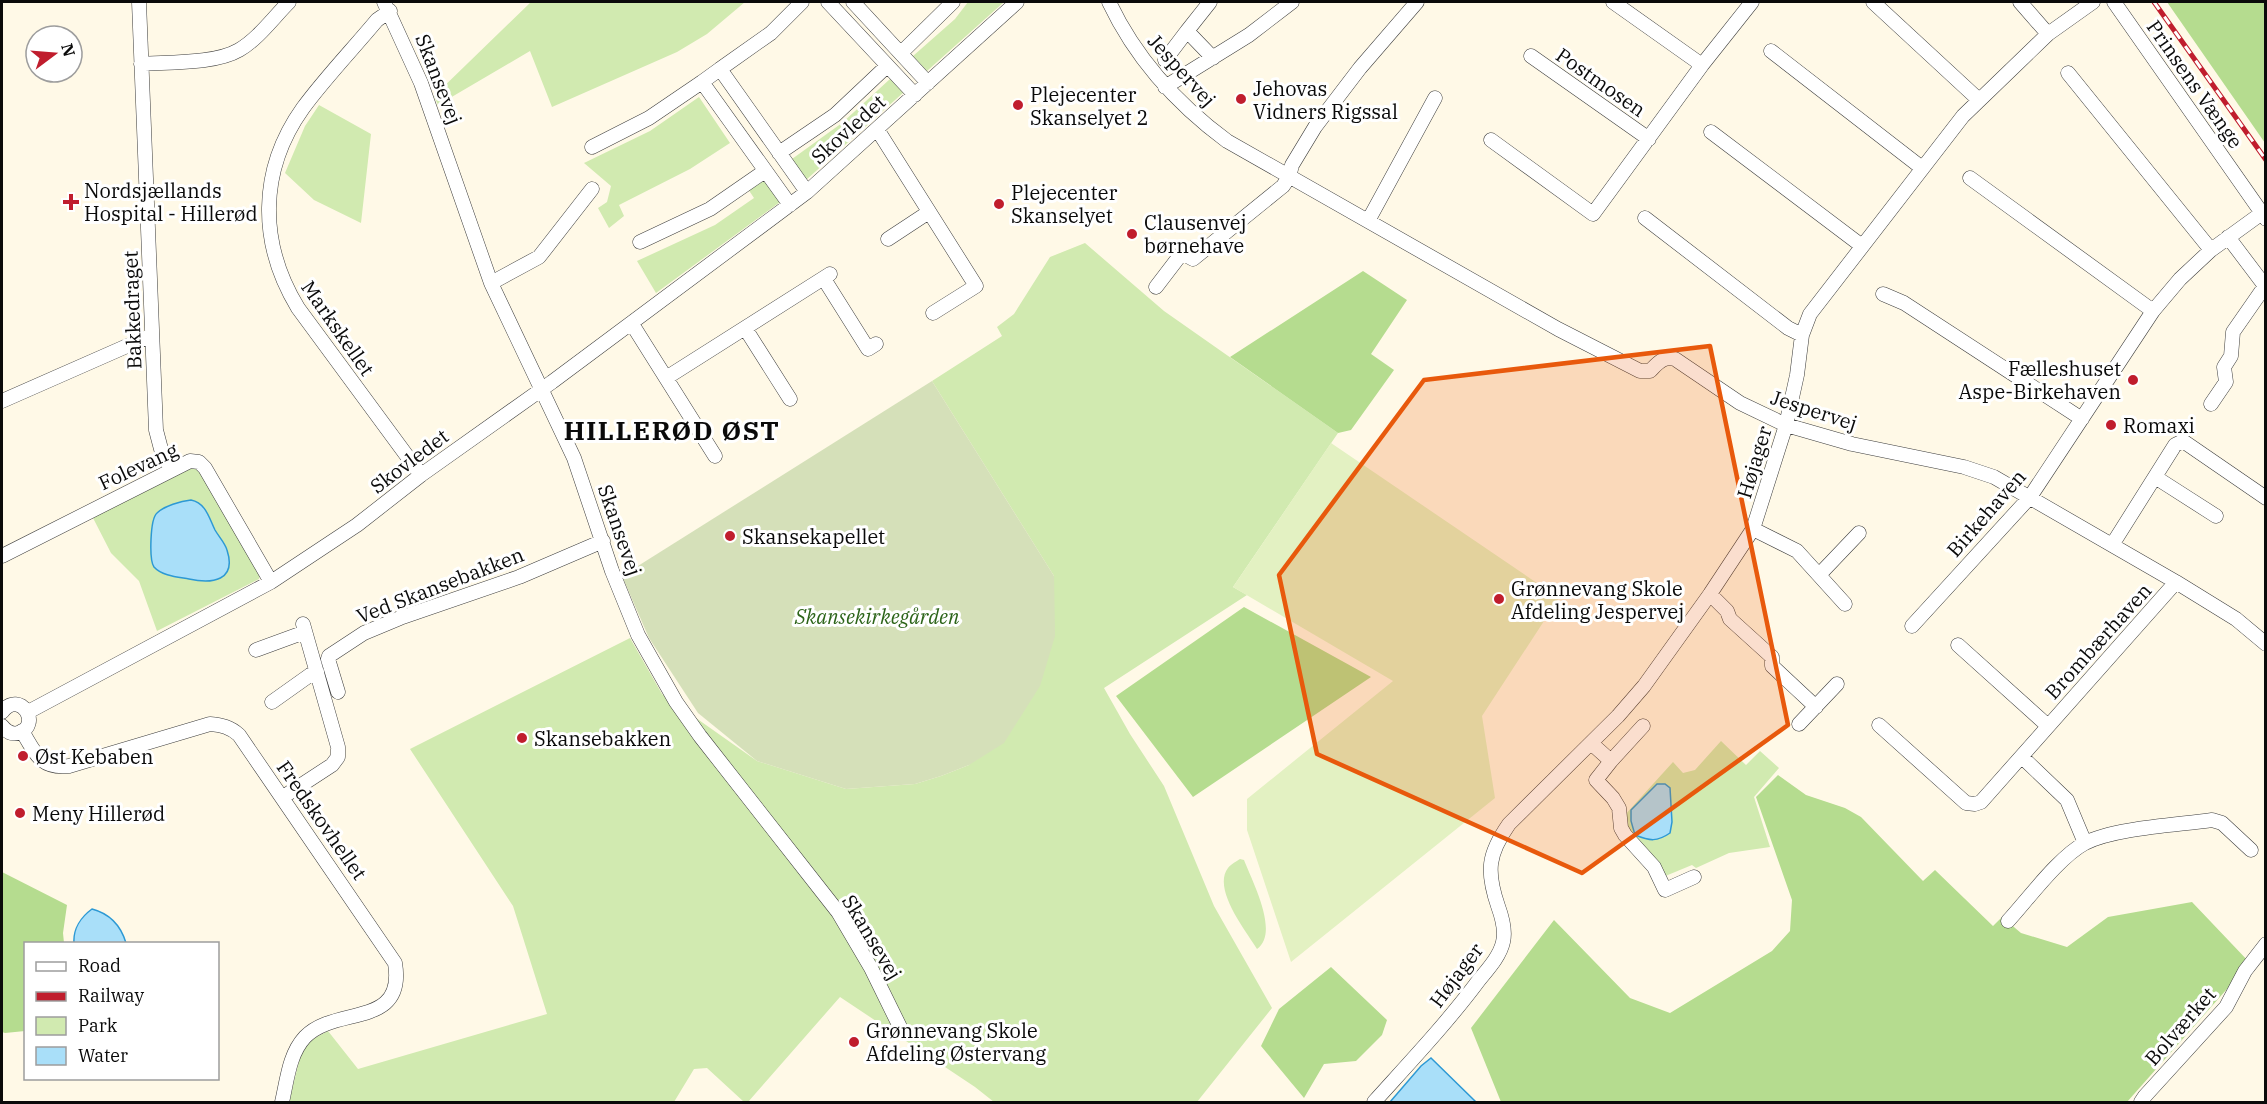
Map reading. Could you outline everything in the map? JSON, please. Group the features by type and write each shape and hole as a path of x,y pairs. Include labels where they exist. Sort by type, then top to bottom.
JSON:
{"street":[{"name":"Bakkedraget","path":"139,2 156,430 160,448 171,469"},
{"path":"141,64 214,58 237,52 253,40 289,2"},
{"path":"592,147 649,118 702,82 771,33 802,2"},
{"name":"Skovledet","path":"828,2 915,95"},
{"path":"853,2 928,83"},
{"path":"901,53 953,2"},
{"name":"Skovledet","path":"28,712 271,582 357,525 421,475 632,324 807,192 1017,2"},
{"name":"Jespervej","path":"1108,2 1120,25 1165,87 1193,116 1227,141 1600,351 1640,370 1650,371 1662,359 1675,359 1740,403 1786,425 1852,444 1964,467 1994,477 2176,582 2263,636"},
{"path":"1164,60 1210,2"},
{"path":"1165,87 1249,35 1292,2"},
{"path":"1156,287 1182,253 1193,259 1283,186 1289,177 1292,165 1315,127 1360,68 1417,2"},
{"path":"1613,2 1702,64"},
{"name":"Postmosen","path":"1491,140 1593,214 1702,64 1752,2"},
{"path":"1874,2 1979,100"},
{"path":"2020,2 2048,34"},
{"name":"Højager","path":"1374,1102 1459,1007 1498,956 1504,933 1500,911 1490,884 1490,861 1497,842 1509,824 1591,743 1644,686 1753,529 1786,425 1797,375 1802,335 1810,314 1922,168 1979,100 2048,34 2093,2"},
{"name":"Prinsens Vænge","path":"2114,2 2264,216"},
{"name":"Skansevej","path":"387,6 431,111 491,283 574,458 620,593 638,635 676,702 838,912 871,968 900,1027"},
{"name":"Markskellet","path":"387,6 302,109 282,146 273,172 269,198 269,233 284,285 298,308 421,475"},
{"path":"1187,31 1214,58"},
{"path":"1772,51 1922,168"},
{"name":"Postmosen","path":"1531,56 1649,139"},
{"name":"Skovledet","path":"779,153 835,115 887,66"},
{"name":"Skovledet","path":"720,69 807,192"},
{"path":"2068,73 2211,250"},
{"path":"702,82 790,205"},
{"path":"1368,221 1434,98"},
{"path":"877,129 976,286 933,313"},
{"path":"1711,132 1862,246"},
{"path":"639,242 710,209 765,171"},
{"path":"1970,178 2153,311"},
{"path":"491,283 539,257 592,189"},
{"path":"888,239 929,212"},
{"name":"Birkehaven","path":"1912,626 2030,497 2153,311 2180,279 2228,237 2264,216"},
{"path":"1645,218 1788,328 1802,335"},
{"path":"2211,404 2226,382 2224,367 2231,356 2233,332 2265,286 2228,237"},
{"path":"666,378 827,276 868,349 876,344"},
{"path":"1883,294 1904,303 2082,419"},
{"path":"632,324 715,456"},
{"path":"745,328 790,399"},
{"path":"2,401 152,335"},
{"path":"2112,545 2175,445 2183,441 2265,498"},
{"name":"Folevang","path":"2,556 190,461 199,462 205,468 271,582"},
{"path":"2155,477 2216,516"},
{"name":"Højager","path":"1753,529 1797,551 1845,604"},
{"path":"1819,575 1859,533"},
{"name":"Ved Skansebakken","path":"338,692 328,656 364,633 408,615 519,577 603,541"},
{"name":"Brombærhaven","path":"1879,725 1966,803 1970,805 1981,802 2176,582"},
{"path":"1710,594 1727,611 1730,619 1773,657 1772,666 1816,707"},
{"path":"256,650 304,628 339,747 338,757 332,765 283,797"},
{"name":"Brombærhaven","path":"1958,645 2048,726"},
{"path":"272,702 309,675 317,672"},
{"path":"1799,724 1837,684"},
{"path":"2,726 10,733 22,731 28,723 28,712 19,705 4,704"},
{"name":"Fredskovhellet","path":"22,731 40,760 55,767 69,766 210,723 221,725 231,728 239,735 283,797 395,963 397,977 395,990 387,1002 377,1010 316,1028 306,1036 290,1066 282,1102"},
{"path":"1643,726 1596,780 1613,798 1619,808 1621,828 1654,867 1665,890 1694,877"},
{"path":"1591,743 1611,761"},
{"path":"2022,757 2067,801 2085,843"},
{"path":"2008,921 2065,858 2085,843 2113,834 2212,819 2222,823 2251,850"},
{"name":"Bolværket","path":"2141,1102 2226,1007 2250,964 2265,944"}],"highlighted area":[{"path":"1710,346 1788,725 1582,873 1317,754 1279,575 1424,380"}],"green space":[{"path":"531,2 745,2 707,34 677,52 552,107 530,51 438,105 434,96"},
{"path":"968,2 1004,2 927,71 913,56 955,19"},
{"path":"2167,2 2265,2 2265,143"},
{"path":"890,79 904,92 806,180 792,159 842,123"},
{"path":"699,97 730,143 690,169 619,205 624,216 609,228 598,208 607,202 611,186 584,163 650,131"},
{"path":"319,105 371,134 361,223 314,200 285,173 305,126"},
{"path":"763,178 780,202 656,293 637,261 715,225 754,198 748,189"},
{"path":"1085,243 1164,311 1338,433 1233,587 1247,595 1104,688 1130,734 1164,786 1214,906 1272,1008 1197,1102 994,1102 840,997 748,1102 744,1102 707,1068 694,1069 674,1102 289,1102 301,1053 311,1040 328,1031 358,1069 547,1014 513,906 410,749 630,638 662,694 757,761 846,789 915,784 969,765 1054,576 932,381 1002,336 997,327 1014,314 1050,257"},
{"path":"1363,271 1407,300 1371,354 1394,370 1351,430 1338,433 1230,357"},
{"name":"Skansekirkegården","path":"932,381 1054,576 1055,636 1040,686 1004,743 969,765 915,784 846,789 757,761 698,713 649,638 622,576"},
{"path":"1331,443 1559,598 1482,716 1495,798 1291,962 1247,830 1247,799 1393,681 1233,587"},
{"path":"188,467 196,467 202,472 260,572 259,579 157,631 139,581 111,553 92,516"},
{"path":"1244,607 1371,677 1193,797 1116,696"},
{"path":"1721,741 1746,765 1760,751 1779,768 1754,797 1770,847 1729,853 1696,868 1692,865 1663,877 1627,833 1623,817 1673,762 1683,773 1695,770"},
{"path":"1778,775 1806,795 1845,808 1861,817 1923,881 1935,870 1993,926 2002,917 2021,933 2067,947 2108,917 2192,902 2250,963 2127,1102 1501,1102 1471,1028 1554,920 1630,998 1670,1013 1772,951 1790,931 1792,900 1756,797"},
{"path":"1240,859 1244,860 1253,881 1265,919 1266,931 1257,949 1232,910 1224,887 1224,877 1228,868"},
{"path":"2,872 67,905 64,942 24,942 24,1031 2,1032"},
{"path":"1331,967 1387,1020 1382,1035 1356,1061 1324,1064 1304,1098 1261,1046 1279,1009"}],"water":[{"path":"191,500 204,508 227,550 229,568 220,578 214,580 170,576 157,570 152,563 151,540 157,513 168,506"},
{"path":"1657,784 1665,784 1670,788 1672,822 1670,833 1661,838 1649,839 1635,835 1631,810"},
{"path":"92,909 105,914 121,931 126,942 74,942 78,924"},
{"path":"1431,1058 1476,1102 1390,1102 1421,1066"}],"railway":[{"path":"2154,2 2266,160"}],"place":[{"name":"Jehovas Vidners Rigssal","path":"1241,99"},
{"name":"Plejecenter Skanselyet 2","path":"1018,105"},
{"name":"Nordsjællands Hospital - Hillerød","path":"71,202"},
{"name":"Plejecenter Skanselyet","path":"999,204"},
{"name":"Clausenvej børnehave","path":"1132,234"},
{"name":"Fælleshuset Aspe-Birkehaven","path":"2133,380"},
{"name":"Romaxi","path":"2111,425"},
{"name":"Skansekapellet","path":"730,536"},
{"name":"Grønnevang Skole Afdeling Jespervej","path":"1499,599"},
{"name":"Skansebakken","path":"522,738"},
{"name":"Øst Kebaben","path":"23,756"},
{"name":"Meny Hillerød","path":"20,813"},
{"name":"Grønnevang Skole Afdeling Østervang","path":"854,1042"}],"district":[{"name":"HILLERØD ØST","path":"672,430"}]}
